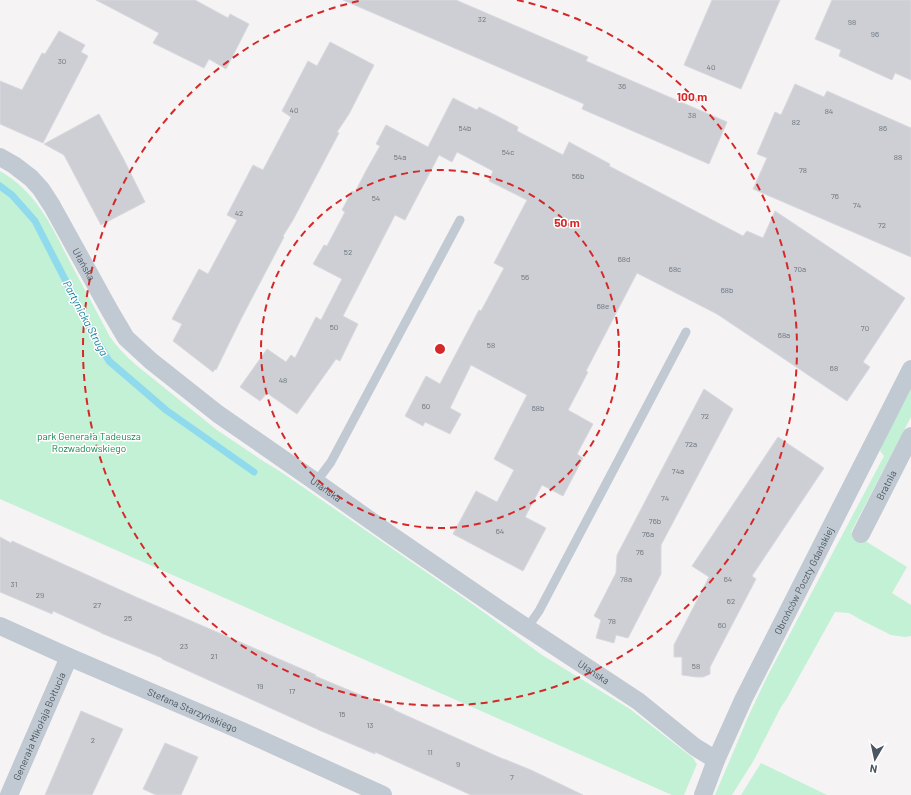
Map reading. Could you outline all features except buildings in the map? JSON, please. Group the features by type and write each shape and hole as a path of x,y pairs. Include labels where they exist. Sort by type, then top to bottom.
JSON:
{"street":[{"name":"Ułańska","path":"0,157 14,165 41,188 126,338 151,361 218,414 527,628 638,701 695,747 716,760"},
{"name":"Obrońców Poczty Gdańskiej","path":"703,795 716,760 744,698 911,369"},
{"name":"Bratnia","path":"861,534 911,436"},
{"name":"Stefana Starzyńskiego","path":"0,626 242,731 383,795"},
{"name":"Generała Mikołaja Bołtucia","path":"9,795 69,657"}],"lane":[{"path":"316,482 331,462 460,220"},
{"path":"527,628 539,611 686,332"}],"green space":[{"name":"park Generała Tadeusza Rozwadowskiego","path":"0,171 24,190 43,212 110,337 136,365 217,430 281,472 471,603 542,655 630,709 693,758 697,764 684,795 672,795 0,499"},
{"path":"911,389 911,417 851,532 907,567 892,593 911,605 911,636 905,637 891,635 849,613 835,612 781,707 754,760 732,795 715,795 766,679 884,456 880,451 881,447"},
{"path":"761,763 827,795 741,795"}],"waterway":[{"name":"Partynicka Struga","path":"0,186 12,195 35,221 91,330 109,361 166,410 254,472"}]}
